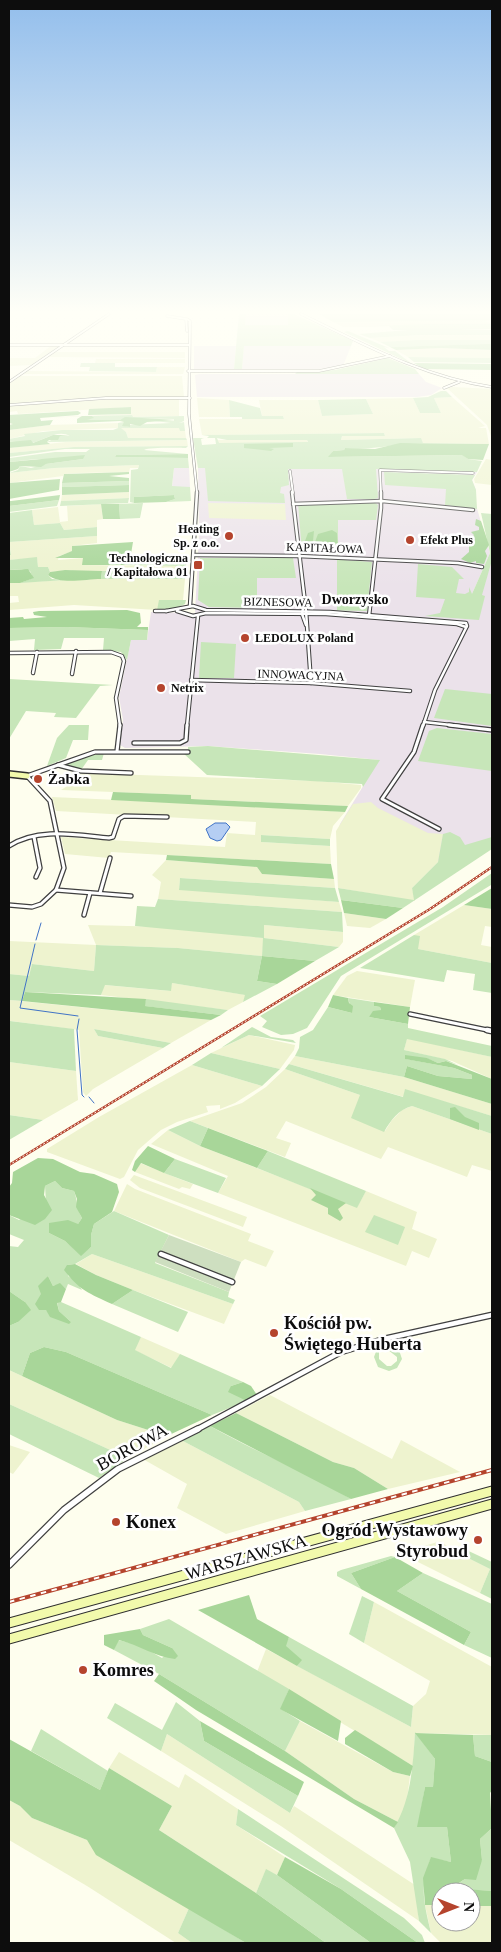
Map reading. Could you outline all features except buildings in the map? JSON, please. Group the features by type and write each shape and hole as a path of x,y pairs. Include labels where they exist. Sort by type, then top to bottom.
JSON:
{"main road":[{"path":"9,774 27,776"},
{"name":"WARSZAWSKA","path":"9,1623 492,1490"},
{"name":"WARSZAWSKA","path":"9,1639 492,1504"}],"street":[{"path":"190,405 198,495 190,606"},
{"path":"371,616 382,501 380,470 473,474"},
{"path":"290,472 311,683"},
{"path":"293,504 382,501 474,510"},
{"name":"KAPITAŁOWA","path":"195,556 298,556 455,563 482,567"},
{"path":"134,743 180,743 186,740 196,625 198,616 204,611 197,606 192,597"},
{"path":"155,611 184,610 190,606 197,606"},
{"path":"184,610 192,616 196,625"},
{"name":"BIZNESOWA","path":"204,611 371,616 458,621 467,624 436,686 408,763 382,799 426,821 438,830"},
{"path":"192,616 198,616"},
{"path":"72,674 76,651"},
{"path":"32,673 38,652"},
{"path":"9,653 115,652 124,658 116,698 120,725 117,751"},
{"name":"INNOWACYJNA","path":"191,680 311,683 410,691"},
{"path":"424,722 492,730"},
{"path":"9,905 36,906 56,890 64,867 50,801 27,776 95,752 188,752"},
{"path":"58,765 81,771 131,773"},
{"path":"9,846 18,840 58,834 109,838 113,837 119,819 124,816 167,817"},
{"path":"34,837 40,868 36,877"},
{"path":"100,893 110,858"},
{"path":"56,890 131,896"},
{"path":"84,916 90,893"},
{"path":"410,1014 492,1031"},
{"path":"161,1254 232,1282"},
{"name":"BOROWA","path":"9,1565 64,1510 118,1469 231,1413 332,1356 363,1345 492,1315"}],"shaded area":[{"path":"174,468 189,468 190,487 172,487"},
{"path":"198,468 376,468 477,472 472,480 476,490 476,505 490,553 472,594 492,560 492,846 338,888 337,837 340,824 379,760 208,746 125,748 120,745 123,720 119,697 131,640 147,640 151,612 195,613 199,534"}],"green space":[{"path":"179,405 179,416 132,417 131,415 39,418 131,414 131,407 18,414 17,411 9,412 9,406"},
{"path":"198,405 229,405 230,417 199,417"},
{"path":"229,405 249,405 260,408 262,416 283,416 284,419 242,419 242,417 230,417"},
{"path":"260,405 319,405 322,416 373,414 369,405 416,405 420,413 441,413 437,405 461,405 485,426 478,428 486,428 489,444 423,443 420,438 341,440 342,436 385,436 384,433 202,435 199,419 284,419 283,416 262,416"},
{"path":"319,405 369,405 373,414 322,416"},
{"path":"416,405 437,405 441,413 420,413"},
{"path":"465,405 492,405 492,439 487,425"},
{"path":"131,407 131,414 88,415 89,409"},
{"path":"78,411 81,413 78,415 40,418 41,421 53,420 50,425 9,430 9,425 13,424 9,423 9,415"},
{"path":"132,415 133,417 184,416 184,421 179,423 184,422 185,431 180,431 179,428 121,428 126,432 128,438 186,438 187,440 47,442 60,436 70,436 61,434 32,443 9,442 9,439 25,436 24,434 62,430 113,430 118,428 118,423 124,422 125,426 130,427 129,425 171,423 155,421 174,421 174,419 125,418 120,420 81,420 93,418 92,416"},
{"path":"82,416 92,416 94,418 87,420 120,420 125,417 177,420 147,422 140,426 130,424 130,427 122,426 124,422 120,421 77,423 77,419"},
{"path":"118,423 118,428 43,431 9,439 9,430 49,425"},
{"path":"120,428 180,428 180,431 185,431 186,438 128,438 126,432"},
{"path":"384,433 385,436 342,436 341,440 421,438 423,443 355,449 345,448 344,450 333,451 329,457 463,455 468,459 482,461 477,472 376,469 378,498 374,499 347,499 342,469 288,469 289,485 281,487 280,493 284,494 285,503 208,501 205,468 198,468 193,438 204,438 201,439 202,445 216,444 215,438 207,438 209,436 202,435","holes":["217,438 227,440 307,440 308,442 219,443"]},
{"path":"53,435 71,435 60,436 58,440 49,440 47,442 50,444 9,448 9,442 31,440 33,443"},
{"path":"187,440 188,446 74,447 9,453 9,448 66,442"},
{"path":"218,440 307,440 308,443 218,443"},
{"path":"293,443 293,447 269,448 274,449 271,451 244,448 244,444"},
{"path":"400,443 489,444 483,460 468,459 462,455 328,457 333,451 344,450 345,448 375,449"},
{"path":"188,446 186,448 144,450 188,454 116,455 115,457 188,458 189,468 174,468 172,486 190,487 191,501 166,502 175,499 174,495 134,497 134,503 130,502 131,470 138,469 139,465 54,468 9,473 18,470 20,466 31,468 83,459 37,459 9,462 10,458 55,452 86,452 90,449 65,449 9,457 9,453 74,447"},
{"path":"188,454 188,458 115,457 116,455"},
{"path":"85,455 83,459 46,464 41,467 20,466 18,469 9,472 9,462"},
{"path":"486,459 492,460 492,485 475,483 474,479"},
{"path":"139,465 138,468 130,468 129,472 64,474 63,476 9,483 9,473 54,468"},
{"path":"129,472 129,474 109,476 129,478 129,481 62,483 64,474"},
{"path":"384,472 475,475 472,480 476,490 477,509 445,505 446,489 385,485"},
{"path":"60,479 59,490 9,499 9,483"},
{"path":"129,481 129,485 62,487 62,483"},
{"path":"129,485 129,492 62,495 62,487"},
{"path":"129,492 129,498 61,501 62,495"},
{"path":"60,495 59,500 9,506 9,501"},
{"path":"174,495 175,499 166,502 134,503 134,497"},
{"path":"129,498 128,503 60,506 61,501"},
{"path":"59,500 57,506 9,512 9,506"},
{"path":"143,503 140,518 120,519 119,504"},
{"path":"208,503 285,504 286,520 209,518"},
{"path":"298,503 375,503 378,505 376,520 338,520 338,555 302,552"},
{"path":"101,504 103,519 97,520 97,527 64,530 60,523 34,525 32,510 58,507 60,522 68,521 67,506"},
{"path":"101,504 119,504 120,519 103,519"},
{"path":"32,510 34,525 60,523 64,530 97,527 97,536 9,542 9,513"},
{"path":"481,513 492,514 492,560 482,595 485,596 479,620 425,616 440,613 445,599 416,597 418,564 452,567 464,579 459,579 456,593 465,594 469,592 469,587 472,594 490,553"},
{"path":"476,519 481,521 489,545 485,551 487,556 484,564 476,563 476,561 470,563 461,559 469,552 469,545 474,535 471,532 479,530 479,527 475,525"},
{"path":"332,530 337,533 338,550 324,552 318,548 315,550 312,546 306,547 305,541 308,533 314,531 313,541 315,542 318,534"},
{"path":"97,536 97,543 72,546 73,551 59,556 58,560 84,558 83,565 186,566 186,571 76,572 70,570 50,572 48,567 38,568 37,558 9,560 9,555 11,554 9,542"},
{"path":"133,542 131,554 126,554 125,557 133,557 125,565 82,565 83,558 55,558 72,551 72,546"},
{"path":"37,557 38,567 48,567 50,572 48,575 52,579 65,580 20,583 33,578 30,571 22,569 9,570 9,560"},
{"path":"133,557 187,557 186,566 125,565"},
{"path":"200,558 293,558 296,578 257,578 257,608 209,607 198,600"},
{"path":"317,558 372,562 367,611 313,610 337,610 337,560"},
{"path":"28,569 34,578 20,583 9,583 9,570"},
{"path":"65,570 102,571 101,579 66,581 48,575 50,572"},
{"path":"102,571 186,571 185,579 101,579"},
{"path":"85,579 185,579 183,600 160,600 157,610 74,605 9,610 9,603 19,602 18,596 9,596 9,583"},
{"path":"159,600 186,600 185,604 174,609 157,610"},
{"path":"127,610 140,613 141,623 137,627 148,627 148,630 67,627 9,628 9,618 47,617 34,615 33,612 39,611"},
{"path":"67,627 148,630 147,640 131,640 127,660 121,652 103,650 104,638 64,638 61,649 34,650 35,639 9,641 9,628"},
{"path":"201,642 236,644 234,678 199,678"},
{"path":"9,679 113,685 100,686 76,718 54,717 56,713 26,711 9,739"},
{"path":"445,689 492,694 492,726 434,718"},
{"path":"69,725 89,725 88,740 73,740 66,758 47,766 57,738"},
{"path":"437,728 492,734 492,771 418,761 429,731"},
{"path":"208,746 380,760 363,787 362,784 207,775 183,753 188,752 188,747"},
{"path":"104,753 102,760 88,760 81,770 64,765 86,756"},
{"path":"81,773 317,781 361,785 361,788 348,806 191,799 191,795 61,790 74,782"},
{"path":"113,792 191,795 191,799 348,806 345,812 111,800"},
{"path":"52,797 345,812 333,826 330,839 262,835 261,842 330,846 331,864 111,852 109,858 65,854 61,837 225,847 227,833 255,835 256,822 56,811"},
{"path":"371,802 378,808 428,833 443,834 438,862 412,888 415,901 338,888 336,831 353,804"},
{"path":"450,832 460,837 465,845 492,837 492,849 403,908 341,900 338,888 414,900 412,888 438,862 443,834"},
{"path":"261,835 330,839 330,846 261,842"},
{"path":"167,855 331,864 334,879 262,874 257,867 166,860"},
{"path":"166,860 257,867 262,874 334,879 335,888 180,878 179,889 339,902 342,912 158,899 161,882 152,875"},
{"path":"492,873 491,885 341,976 307,1028 293,1034 281,1035 262,1027 267,1021 260,1016 443,907"},
{"path":"180,878 335,888 339,902 179,890"},
{"path":"492,888 492,909 464,905"},
{"path":"158,899 342,912 343,932 264,925 264,938 339,947 315,961 262,956 263,938 135,926 137,906 155,907"},
{"path":"341,900 403,908 386,919 344,913"},
{"path":"464,905 492,909 492,927 485,926 481,945 492,947 492,963 418,949 414,935"},
{"path":"344,913 386,919 370,928 347,926"},
{"path":"88,925 168,927 263,938 264,925 343,932 343,942 339,947 264,938 262,956 178,948 96,945"},
{"path":"414,935 420,936 418,949 492,963 492,993 473,990 475,974 447,970 444,982 360,968"},
{"path":"9,941 96,945 94,971 32,964 29,976 9,974"},
{"path":"96,945 178,948 262,956 257,981 277,984 243,1002 245,995 172,983 171,991 105,985 101,995 25,992 22,1001 9,1000 9,974 29,976 32,964 94,971"},
{"path":"262,956 315,961 277,984 257,981"},
{"path":"357,971 415,980 410,1007 333,995 347,976"},
{"path":"172,983 246,995 243,1002 228,1010 101,995 104,985 170,991"},
{"path":"25,992 146,999 145,1006 221,1015 211,1020 22,1001"},
{"path":"333,995 348,998 349,1003 353,1006 352,1013 328,1007"},
{"path":"348,998 374,1002 374,1006 380,1007 381,1010 369,1017 408,1024 408,1028 492,1046 492,1057 407,1039 404,1050 445,1059 458,1065 446,1061 438,1063 426,1058 406,1059 454,1068 472,1075 472,1079 438,1076 407,1066 404,1077 295,1056 299,1048 300,1037 313,1030 328,1007 352,1013"},
{"path":"146,999 228,1010 221,1015 144,1006"},
{"path":"9,1000 211,1020 171,1043 94,1029 98,1036 163,1048 93,1089 86,1096 83,1092 79,1030 11,1021 9,1027"},
{"path":"374,1002 410,1007 408,1024 369,1017 373,1011 381,1010 380,1007 374,1006"},
{"path":"10,1021 74,1029 76,1071 9,1062"},
{"path":"252,1027 271,1037 293,1040 296,1043 249,1035 221,1048"},
{"path":"94,1029 171,1043 163,1048 98,1036"},
{"path":"249,1035 295,1045 294,1050 280,1069 211,1053"},
{"path":"407,1038 492,1057 492,1079 452,1061 404,1050"},
{"path":"211,1053 280,1069 262,1086 192,1065"},
{"path":"405,1055 427,1058 438,1063 446,1061 492,1079 492,1104 404,1077 407,1066 438,1076 472,1079 472,1075 454,1068 405,1059"},
{"path":"295,1056 404,1077 492,1104 492,1116 405,1090 404,1097 289,1064"},
{"path":"9,1062 76,1071 78,1100 43,1120 9,1115"},
{"path":"289,1064 403,1097 405,1089 492,1116 492,1134 412,1106 395,1116 384,1132 351,1118 360,1095 285,1069"},
{"path":"192,1065 262,1086 235,1103 220,1109 220,1105 206,1106 208,1112 177,1122 161,1130 138,1150 124,1177 120,1179 47,1152 47,1149 99,1117"},
{"path":"285,1069 360,1095 385,1131 402,1110 412,1106 492,1134 492,1171 472,1165 467,1177 388,1147 381,1159 286,1121 276,1138 291,1143 285,1157 190,1121 242,1103 266,1087"},
{"path":"455,1107 465,1117 479,1123 479,1130 450,1119 450,1108"},
{"path":"9,1115 43,1120 9,1140"},
{"path":"190,1121 208,1128 200,1146 168,1130"},
{"path":"208,1128 268,1151 257,1168 200,1146"},
{"path":"168,1130 200,1146 357,1207 366,1191 417,1212 412,1229 437,1239 429,1258 412,1251 406,1266 218,1193 228,1176 151,1144"},
{"path":"148,1146 175,1159 164,1173 141,1163 135,1172 132,1170 135,1161"},
{"path":"268,1151 366,1191 357,1208 257,1168"},
{"path":"38,1158 53,1159 80,1172 94,1174 117,1184 119,1192 112,1212 94,1224 91,1235 91,1247 81,1256 65,1241 49,1233 49,1223 68,1220 78,1224 82,1218 76,1207 77,1199 74,1191 62,1188 55,1181 45,1186 44,1195 52,1210 45,1219 35,1225 9,1215 9,1187 12,1183 13,1172"},
{"path":"175,1159 226,1178 218,1193 164,1173"},
{"path":"140,1163 193,1184 190,1189 182,1187 179,1189 135,1172"},
{"path":"134,1175 247,1217 243,1227 140,1188 130,1180"},
{"path":"55,1181 62,1188 74,1191 82,1218 78,1224 49,1233 65,1241 81,1255 91,1247 91,1235 94,1224 114,1211 169,1235 155,1263 229,1292 228,1297 235,1300 233,1304 92,1254 75,1264 67,1265 68,1276 78,1283 82,1290 68,1284 66,1289 60,1284 53,1286 48,1276 41,1294 46,1310 71,1322 59,1311 57,1302 61,1302 141,1337 135,1350 171,1368 180,1354 243,1382 231,1386 247,1401 212,1415 66,1352 44,1347 30,1353 22,1376 9,1370 9,1326 18,1322 25,1302 9,1291 9,1246 18,1247 24,1240 9,1234 9,1215 19,1220 46,1202 45,1186"},
{"path":"127,1184 135,1189 251,1234 248,1241 274,1251 266,1267 245,1259 241,1262 114,1211"},
{"path":"310,1188 346,1203 338,1209 343,1218 340,1221 328,1214 328,1208 311,1200 316,1195"},
{"path":"374,1215 405,1227 398,1245 365,1232"},
{"path":"169,1235 241,1262 229,1292 155,1262"},
{"path":"92,1254 233,1304 224,1324 96,1275 76,1264"},
{"path":"75,1264 133,1290 112,1304 85,1291 69,1277 64,1270 67,1265"},
{"path":"48,1276 53,1286 60,1283 66,1289 61,1302 57,1303 59,1311 71,1322 69,1324 50,1317 46,1310 39,1310 35,1304 41,1294 38,1286"},
{"path":"133,1290 188,1312 178,1332 112,1304"},
{"path":"9,1291 25,1302 31,1310 18,1322 9,1326"},
{"path":"141,1337 180,1354 172,1368 134,1350"},
{"path":"388,1345 399,1350 402,1359 397,1368 389,1371 378,1367 374,1357 377,1349 379,1351 379,1359 387,1366 391,1366 397,1361 397,1357 383,1346"},
{"path":"44,1347 66,1352 212,1415 167,1436 117,1420 22,1376 30,1353"},
{"path":"9,1370 117,1420 167,1436 128,1458 9,1404"},
{"path":"243,1382 251,1386 257,1395 247,1401 228,1392 231,1386"},
{"path":"270,1395 392,1459 401,1440 460,1472 388,1489 354,1468 333,1462 236,1413"},
{"path":"9,1404 128,1458 99,1478 9,1434"},
{"path":"236,1413 333,1462 354,1468 388,1489 351,1499 210,1426"},
{"path":"210,1426 351,1499 305,1511 299,1502 181,1440"},
{"path":"181,1440 299,1502 305,1511 226,1534 177,1508 187,1484 141,1458"},
{"path":"9,1445 30,1452 13,1474 9,1472"},
{"path":"441,1541 450,1549 490,1569 480,1593 400,1553"},
{"path":"458,1546 492,1562 492,1599 480,1593 490,1569 450,1549"},
{"path":"391,1556 395,1557 351,1573 361,1589 337,1576 337,1572 341,1570"},
{"path":"395,1557 423,1573 397,1591 471,1632 464,1645 361,1589 351,1573"},
{"path":"423,1573 492,1604 492,1658 464,1645 471,1632 397,1591"},
{"path":"249,1595 257,1619 289,1637 286,1646 302,1660 297,1666 198,1610"},
{"path":"362,1596 374,1602 364,1643 349,1634"},
{"path":"374,1602 492,1667 492,1735 415,1733 413,1766 257,1672 266,1649 411,1727 413,1706 426,1694 430,1681 364,1643"},
{"path":"169,1619 289,1689 281,1709 300,1721 285,1751 159,1674 114,1650 118,1640 139,1645 162,1658 172,1648 143,1635 140,1629"},
{"path":"140,1629 143,1635 172,1648 178,1656 175,1659 168,1658 119,1640 114,1650 104,1645 104,1635"},
{"path":"289,1637 413,1706 411,1727 297,1666 301,1660 285,1646"},
{"path":"159,1674 285,1751 354,1799 398,1822 394,1828 196,1710 154,1681"},
{"path":"289,1689 341,1721 338,1741 280,1709"},
{"path":"176,1702 200,1721 204,1741 298,1796 290,1813 167,1734 161,1751 107,1718 115,1703 162,1730"},
{"path":"200,1721 304,1782 298,1796 204,1741"},
{"path":"300,1721 393,1772 410,1776 406,1807 398,1822 354,1799 285,1751"},
{"path":"41,1729 108,1771 100,1790 31,1751"},
{"path":"355,1730 413,1766 410,1776 393,1772 345,1744 345,1738"},
{"path":"415,1732 435,1759 433,1788 425,1787 418,1827 447,1827 451,1862 431,1858 427,1869 424,1895 431,1933 419,1921 410,1862 394,1828 408,1794"},
{"path":"415,1733 473,1735 475,1756 492,1762 492,1790 490,1793 492,1828 480,1839 482,1860 476,1880 431,1882 431,1905 425,1905 423,1878 431,1857 451,1862 447,1827 417,1827 425,1787 433,1787 435,1759"},
{"path":"167,1734 290,1813 294,1806 415,1885 419,1921 281,1826 161,1751"},
{"path":"473,1735 492,1735 492,1762 475,1756"},
{"path":"9,1739 100,1790 109,1768 172,1806 159,1830 256,1893 326,1943 246,1943 96,1855 87,1840 32,1818 20,1806 9,1800"},
{"path":"119,1752 179,1788 185,1774 238,1809 236,1825 285,1857 277,1875 266,1870 256,1893 159,1830 172,1806 109,1768"},
{"path":"9,1800 20,1806 32,1818 87,1840 97,1855 189,1908 178,1933 192,1943 176,1943 87,1886 9,1840"},
{"path":"238,1809 404,1918 422,1935 425,1943 418,1943 341,1889 236,1825"},
{"path":"492,1828 492,1891 481,1890 481,1882 460,1882 482,1860 480,1839"},
{"path":"285,1857 341,1889 418,1943 371,1943 277,1875"},
{"path":"266,1869 371,1943 326,1943 256,1893"},
{"path":"481,1890 492,1891 492,1906 481,1906"},
{"path":"425,1905 431,1905 431,1932 481,1932 481,1906 492,1906 492,1943 441,1943 431,1933"},
{"path":"189,1908 246,1943 192,1943 178,1933"}],"water":[{"path":"215,823 226,823 230,827 221,840 217,841 210,838 206,829"}],"waterway":[{"path":"36,940 41,923"},
{"path":"35,944 20,1008 78,1016"},
{"path":"79,1019 77,1030 82,1095 84,1097"},
{"path":"89,1097 94,1103"}],"railway":[{"path":"9,1165 430,909 492,867"},
{"path":"9,1602 492,1470"}],"place":[{"name":"Heating Sp. z o.o.","path":"229,536"},
{"name":"Efekt Plus","path":"410,540"},
{"name":"Technologiczna / Kapitałowa 01","path":"198,565"},
{"name":"LEDOLUX Poland","path":"245,638"},
{"name":"Netrix","path":"161,688"},
{"name":"Żabka","path":"38,779"},
{"name":"Kościół pw. Świętego Huberta","path":"274,1333"},
{"name":"Konex","path":"116,1522"},
{"name":"Ogród Wystawowy Styrobud","path":"478,1540"},
{"name":"Komres","path":"83,1670"}],"district":[{"name":"Dworzysko","path":"355,599"}]}
